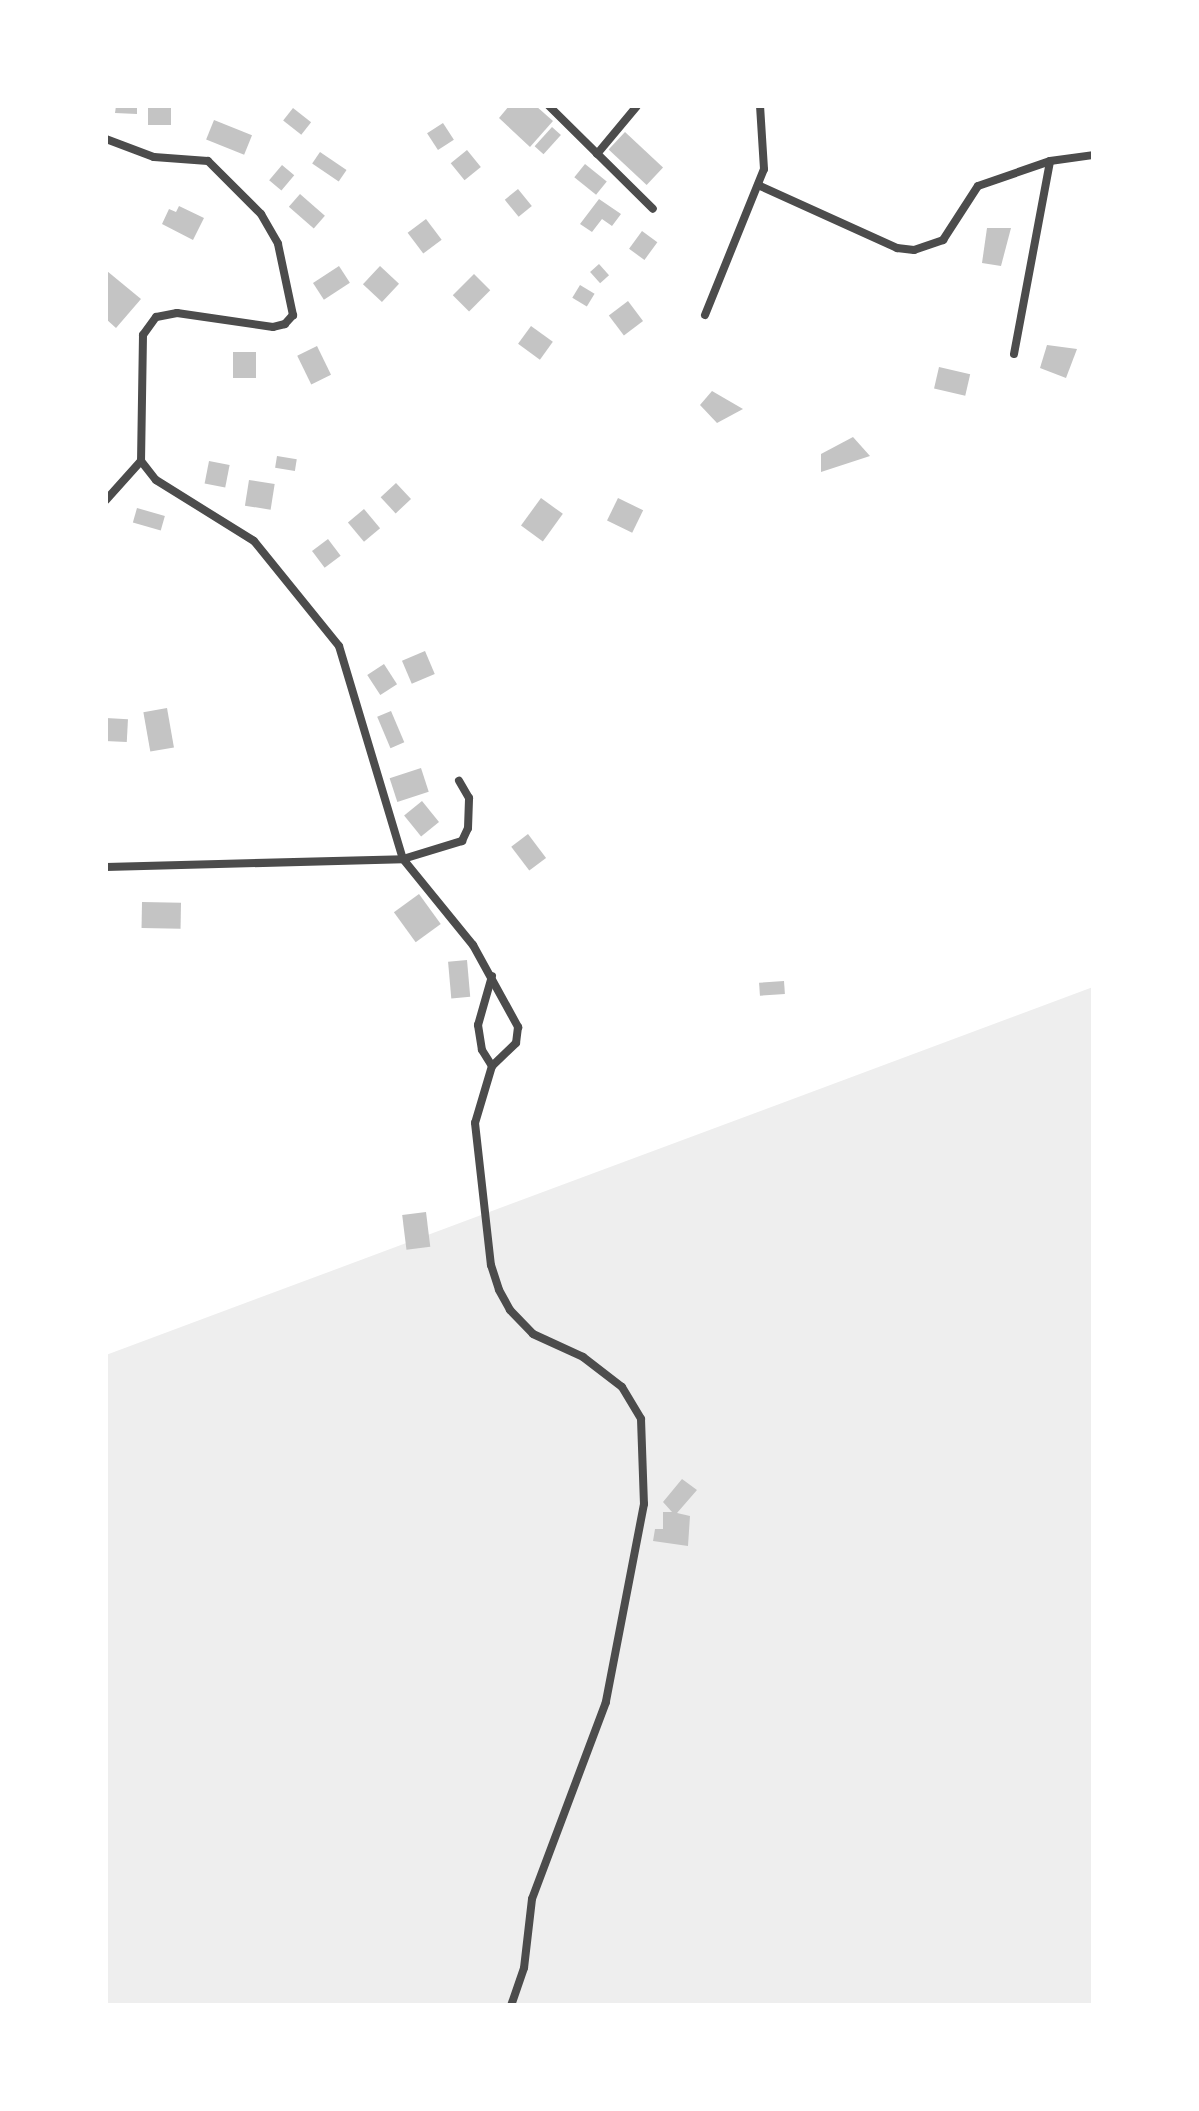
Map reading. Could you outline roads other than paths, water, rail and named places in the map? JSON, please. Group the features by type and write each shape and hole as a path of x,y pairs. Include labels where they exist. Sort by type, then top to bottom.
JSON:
{"street":[{"path":"549,106 653,209"},
{"path":"597,154 637,106"},
{"path":"705,315 758,185 765,142 760,106"},
{"path":"106,139 154,157 208,161 221,169 261,214 278,244 290,287 293,315 273,327 177,313 156,317 143,335 139,358 141,461 156,480 254,541 339,646 403,859 492,976 518,1027 516,1043 492,1066 475,1123 491,1265 499,1290 510,1310 533,1334 583,1357 622,1387 641,1419 645,1475 606,1702 532,1899 524,1968 511,2005"},
{"path":"758,185 897,248 914,250 943,240 978,186 1050,161 1093,155"},
{"path":"1014,354 1050,161"},
{"path":"106,500 141,461"},
{"path":"106,867 403,859 462,841 468,828 469,798 459,781"},
{"path":"492,976 478,1025 482,1050 492,1066"}]}
